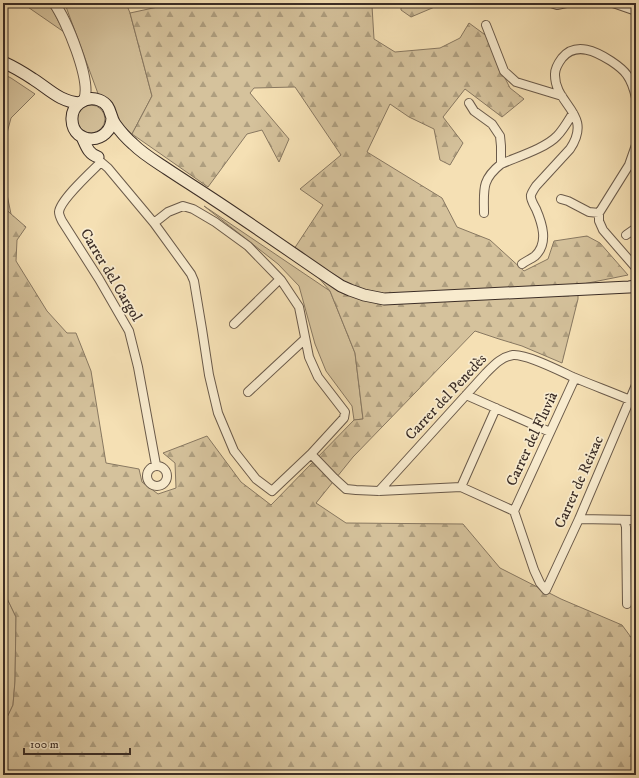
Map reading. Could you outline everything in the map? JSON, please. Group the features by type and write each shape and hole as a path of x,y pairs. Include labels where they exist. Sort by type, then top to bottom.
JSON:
{"main road":[{"path":"3,62 68,101 96,99 103,102 111,113 115,124 125,137 141,152 341,286 364,295 384,299 636,286"},
{"path":"55,94 72,118"},
{"path":"82,101 74,110 72,118 73,127 82,137 89,152 100,160"},
{"path":"100,160 97,148 102,136 111,126 112,118"},
{"path":"82,137 91,139 111,133 125,137"}],"street":[{"path":"56,3 69,29 79,59 86,87 86,96 82,101"},
{"path":"551,3 557,5 566,3"},
{"path":"613,3 636,11"},
{"path":"486,25 504,71 516,82 562,96"},
{"path":"522,264 535,256 543,240 543,230 531,199 531,195 536,186 574,143 577,131 578,122 556,85 556,67 564,56 573,49 586,49 601,54 622,68 632,83 636,98"},
{"path":"79,59 96,99"},
{"path":"469,103 474,110 492,124 500,136 501,164"},
{"path":"484,213 485,186 494,170 501,164 545,146 553,141 573,113"},
{"path":"636,146 629,165 599,213 599,221 603,230 636,268"},
{"path":"100,160 154,223 191,274 194,281 208,375 218,413 234,452 256,479 272,491 311,454 344,418 345,412 318,377 309,357 299,306 280,279 248,246 194,209 183,206 168,212 154,223"},
{"name":"Carrer del Cargol","path":"100,160 62,204 59,213 62,221 99,278 129,331 138,367 156,465"},
{"path":"561,199 589,212 599,213"},
{"path":"626,235 636,228"},
{"path":"234,324 280,279"},
{"path":"248,392 305,339"},
{"name":"Carrer del Penedès","path":"379,491 497,362 505,357 515,355 527,357 575,378 633,400"},
{"name":"Carrer del Fluvià","path":"514,511 575,378"},
{"name":"Carrer de Reixac","path":"514,511 534,570 540,583 546,590 633,400 636,385"},
{"path":"466,395 550,432"},
{"path":"461,487 496,408"},
{"path":"311,454 346,489 379,491 461,487 514,511"},
{"path":"579,519 636,520"},
{"path":"624,520 626,535 627,604"}],"green space":[{"path":"22,3 45,3 51,7 64,32"},
{"path":"126,3 152,96 132,134 117,120 100,99 65,4"},
{"path":"176,3 368,3 372,6 374,39 395,52 440,48 460,38 469,23 488,37 495,58 510,88 524,99 502,117 465,89 443,117 463,143 450,165 440,160 434,129 409,117 390,104 367,152 442,198 457,227 490,240 524,271 548,259 554,241 587,236 600,243 628,275 578,285 578,299 562,363 522,346 475,331 353,457 316,503 346,523 463,524 500,568 561,599 622,625 636,644 636,775 3,775 3,726 13,705 15,681 16,617 3,590 3,207 26,227 17,240 16,261 47,311 67,333 76,333 91,371 106,463 139,469 142,482 158,494 176,488 175,463 163,453 207,436 241,482 271,505 354,420 363,419 355,353 330,291 294,249 323,205 300,189 341,155 295,87 254,88 250,93 289,139 279,162 262,130 247,134 208,187 132,134 152,96 130,13"},
{"path":"401,3 444,3 411,17 401,10"},
{"path":"3,74 35,94 11,118 3,148"},
{"path":"91,105 101,109 105,119 101,129 91,133 81,129 77,119 81,109"},
{"path":"3,175 11,214 3,207"},
{"path":"204,206 330,291 355,353 363,419 354,420 352,406 326,371 315,344 299,286 278,264"},
{"path":"3,590 16,617 13,705 3,726"}]}
